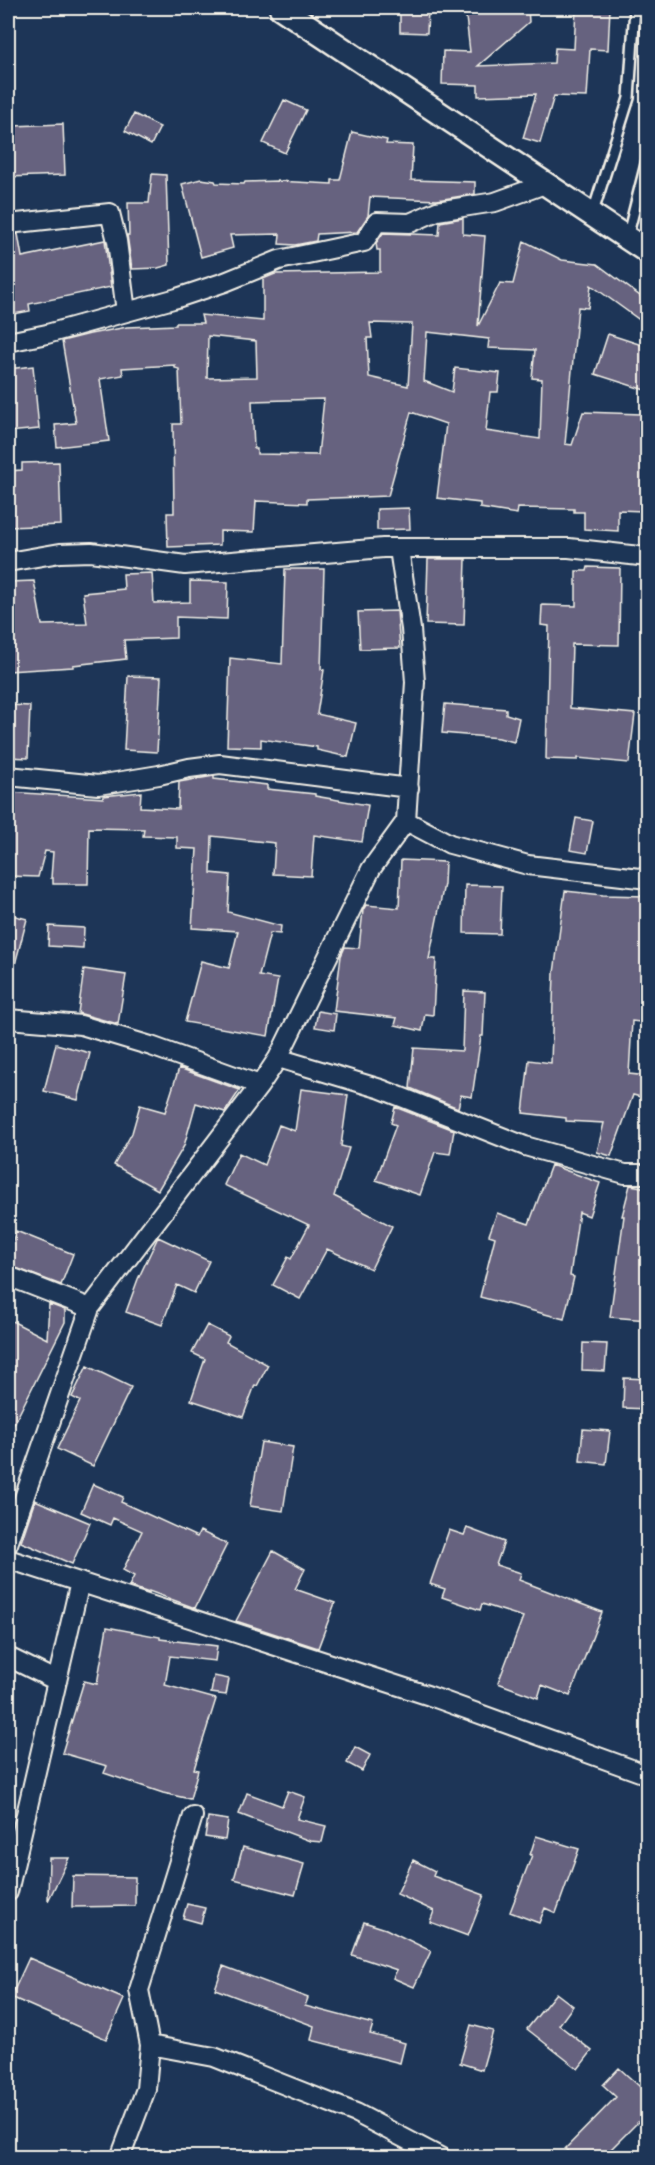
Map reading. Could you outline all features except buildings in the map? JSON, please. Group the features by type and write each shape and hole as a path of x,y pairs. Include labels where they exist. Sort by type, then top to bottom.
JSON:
{"street":[{"path":"281,8 648,252"},
{"path":"8,342 47,334 126,312 225,282 279,260 363,242 377,222 410,223 436,211 495,202 545,184"},
{"path":"8,224 110,213 117,241 126,312"},
{"path":"8,562 60,553 91,552 184,565 383,548 569,548 648,558"},
{"path":"8,1545 90,1308 261,1085 278,1058 371,869 406,821 415,682 411,629 399,549"},
{"path":"8,776 99,785 220,764 409,788"},
{"path":"406,821 450,844 528,865 648,879"},
{"path":"8,1019 81,1025 151,1046 261,1085"},
{"path":"278,1058 381,1089 525,1146 625,1174 648,1174"},
{"path":"8,1276 90,1308"},
{"path":"8,1559 430,1696 648,1774"},
{"path":"8,1892 80,1582"},
{"path":"8,1657 57,1681"},
{"path":"120,2157 146,2089 150,2045 139,1990 193,1816"},
{"path":"150,2045 225,2061 356,2113 442,2157"}],"lane":[{"path":"594,209 629,98 635,8"},
{"path":"627,238 648,156"}]}
